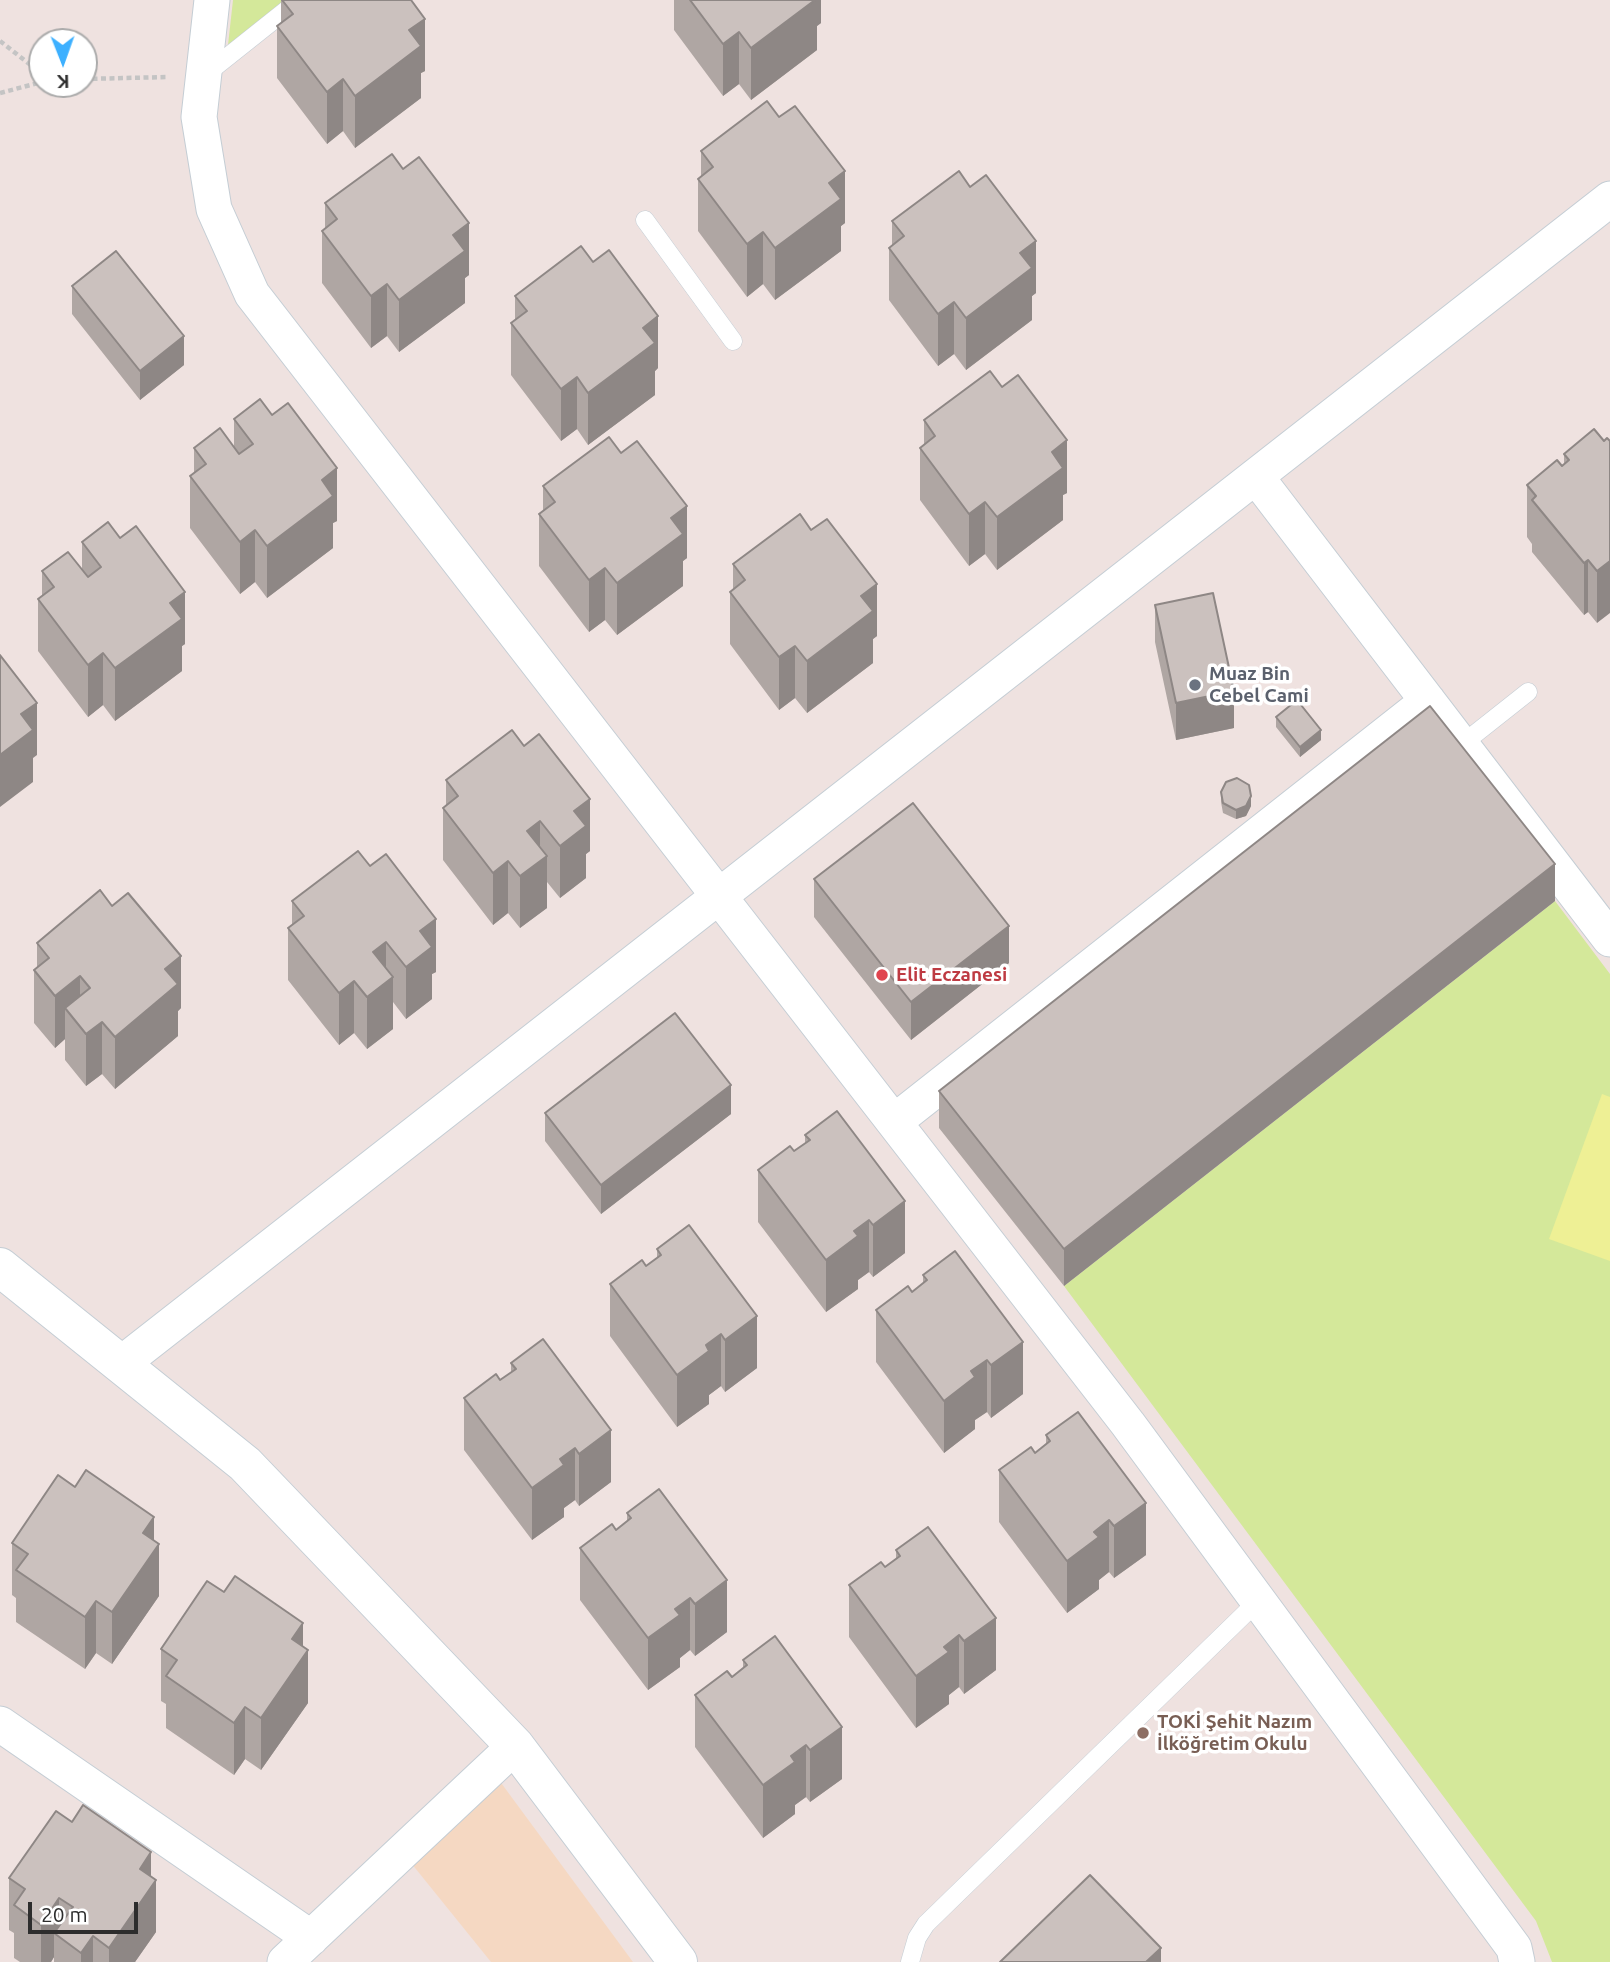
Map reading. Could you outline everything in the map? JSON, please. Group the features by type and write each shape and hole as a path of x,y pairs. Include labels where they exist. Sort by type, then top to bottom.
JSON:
{"street":[{"path":"212,0 199,117 214,209 253,294 1128,1424 1514,1948 1517,1962"},
{"path":"121,1364 1257,478 1610,199"},
{"path":"1257,478 1610,939"},
{"path":"894,1122 1427,701"},
{"path":"0,1266 245,1464 515,1746 678,1962"},
{"path":"0,1724 311,1938"},
{"path":"285,1962 515,1746"}],"lane":[{"path":"204,76 299,0"},
{"path":"645,220 733,341"},
{"path":"1461,745 1528,692"},
{"path":"910,1962 917,1938 926,1924 1258,1601"}],"path":[{"path":"0,41 28,63"},
{"path":"98,79 204,76"},
{"path":"0,93 28,86"}],"green space":[{"path":"233,0 293,0 227,54"},
{"path":"1555,901 1610,974 1610,1962 1552,1962 1536,1921 1064,1286"},
{"path":"1602,1094 1610,1097 1610,1261 1549,1239"}],"sand":[{"path":"496,1776 633,1962 491,1962 407,1858"}],"building":[{"path":"282,0 411,0 425,19 409,30 421,46 355,96 343,79 327,92 277,26 293,14"},
{"path":"690,0 815,0 751,48 739,32 723,44"},
{"path":"767,101 779,117 795,106 845,171 829,183 841,199 775,248 763,232 747,244 698,179 713,167 701,151"},
{"path":"392,154 403,169 419,157 469,223 453,235 465,251 399,300 387,284 371,296 322,231 337,219 325,203"},
{"path":"959,171 970,187 986,175 1036,241 1020,253 1032,268 966,318 954,302 938,314 889,248 904,236 892,221"},
{"path":"581,246 593,262 609,250 658,316 643,328 655,343 588,393 577,377 561,389 511,323 527,311 515,296"},
{"path":"116,251 184,336 140,371 72,286"},
{"path":"990,371 1002,387 1018,375 1067,440 1052,452 1063,468 997,517 985,502 969,514 920,448 935,436 924,420"},
{"path":"260,399 272,415 288,403 337,468 322,480 333,496 267,546 255,530 240,542 190,476 206,464 194,448 220,428 239,454 253,444 234,419"},
{"path":"1594,429 1604,441 1607,438 1610,441 1610,561 1597,571 1588,560 1584,563 1532,500 1536,496 1527,485 1557,460 1562,466 1569,460 1564,454"},
{"path":"609,437 621,453 637,441 687,506 671,518 683,534 617,583 605,568 589,580 539,514 555,502 543,486"},
{"path":"800,514 811,530 827,519 877,584 861,596 873,611 807,661 795,646 779,657 730,592 745,580 733,564"},
{"path":"108,522 120,538 136,526 185,592 170,603 182,619 115,668 103,653 88,665 38,599 54,587 42,571 68,552 88,577 101,567 82,542"},
{"path":"1213,593 1234,691 1176,703 1155,605"},
{"path":"0,655 37,703 21,714 33,730 0,755"},
{"path":"1297,700 1321,730 1300,747 1276,717"},
{"path":"1430,706 1555,864 1064,1249 939,1091"},
{"path":"512,730 524,746 539,734 590,799 574,811 586,826 560,846 540,821 527,831 547,856 520,876 508,861 493,873 443,808 458,796 446,780"},
{"path":"1237,778 1249,785 1251,796 1246,806 1236,810 1223,803 1221,792 1226,782"},
{"path":"913,803 1009,926 911,1002 814,879"},
{"path":"358,851 370,866 386,854 436,919 420,931 432,947 406,967 386,942 373,952 393,977 367,997 354,981 339,993 288,928 304,916 292,901"},
{"path":"100,890 112,906 128,893 181,956 165,969 178,984 115,1037 102,1022 86,1034 65,1008 90,988 80,976 55,996 34,970 49,958 37,943"},
{"path":"675,1013 731,1085 601,1185 545,1113"},
{"path":"837,1111 905,1201 873,1225 869,1220 854,1231 858,1236 826,1260 758,1170 790,1146 794,1151 810,1140 805,1135"},
{"path":"689,1225 757,1316 725,1340 721,1334 706,1345 709,1351 677,1375 610,1284 642,1260 646,1266 661,1255 657,1249"},
{"path":"955,1251 1023,1342 991,1365 987,1360 971,1371 975,1377 944,1401 876,1310 908,1286 912,1292 927,1280 923,1275"},
{"path":"543,1339 611,1430 579,1454 575,1448 560,1459 564,1465 532,1488 464,1398 496,1374 500,1380 516,1369 511,1363"},
{"path":"1078,1412 1146,1503 1114,1526 1109,1520 1094,1532 1099,1537 1067,1561 999,1470 1031,1447 1035,1453 1050,1441 1046,1435"},
{"path":"86,1470 154,1517 143,1533 159,1544 112,1612 96,1601 85,1617 16,1570 28,1554 12,1543 58,1475 75,1487"},
{"path":"659,1489 727,1580 695,1604 690,1598 675,1609 680,1615 648,1638 580,1548 612,1524 616,1530 631,1518 627,1513"},
{"path":"928,1527 996,1618 964,1641 959,1635 944,1647 949,1652 916,1676 849,1585 881,1562 885,1567 900,1556 896,1550"},
{"path":"235,1576 303,1623 292,1639 308,1650 261,1718 245,1707 234,1723 166,1676 177,1660 161,1649 207,1581 224,1592"},
{"path":"775,1636 842,1727 810,1750 806,1745 791,1756 795,1762 763,1785 695,1695 727,1671 732,1677 747,1665 743,1660"},
{"path":"83,1805 151,1852 140,1869 156,1880 109,1948 93,1936 81,1953 54,1933 73,1907 59,1898 41,1925 14,1905 25,1889 9,1878 56,1811 72,1822"},
{"path":"1090,1875 1161,1948 1146,1962 1000,1962"}],"place":[{"name":"Muaz Bin Cebel Cami","path":"1195,685"},
{"name":"Elit Eczanesi","path":"882,975"},
{"name":"TOKİ Şehit Nazım İlköğretim Okulu","path":"1143,1733"}]}
